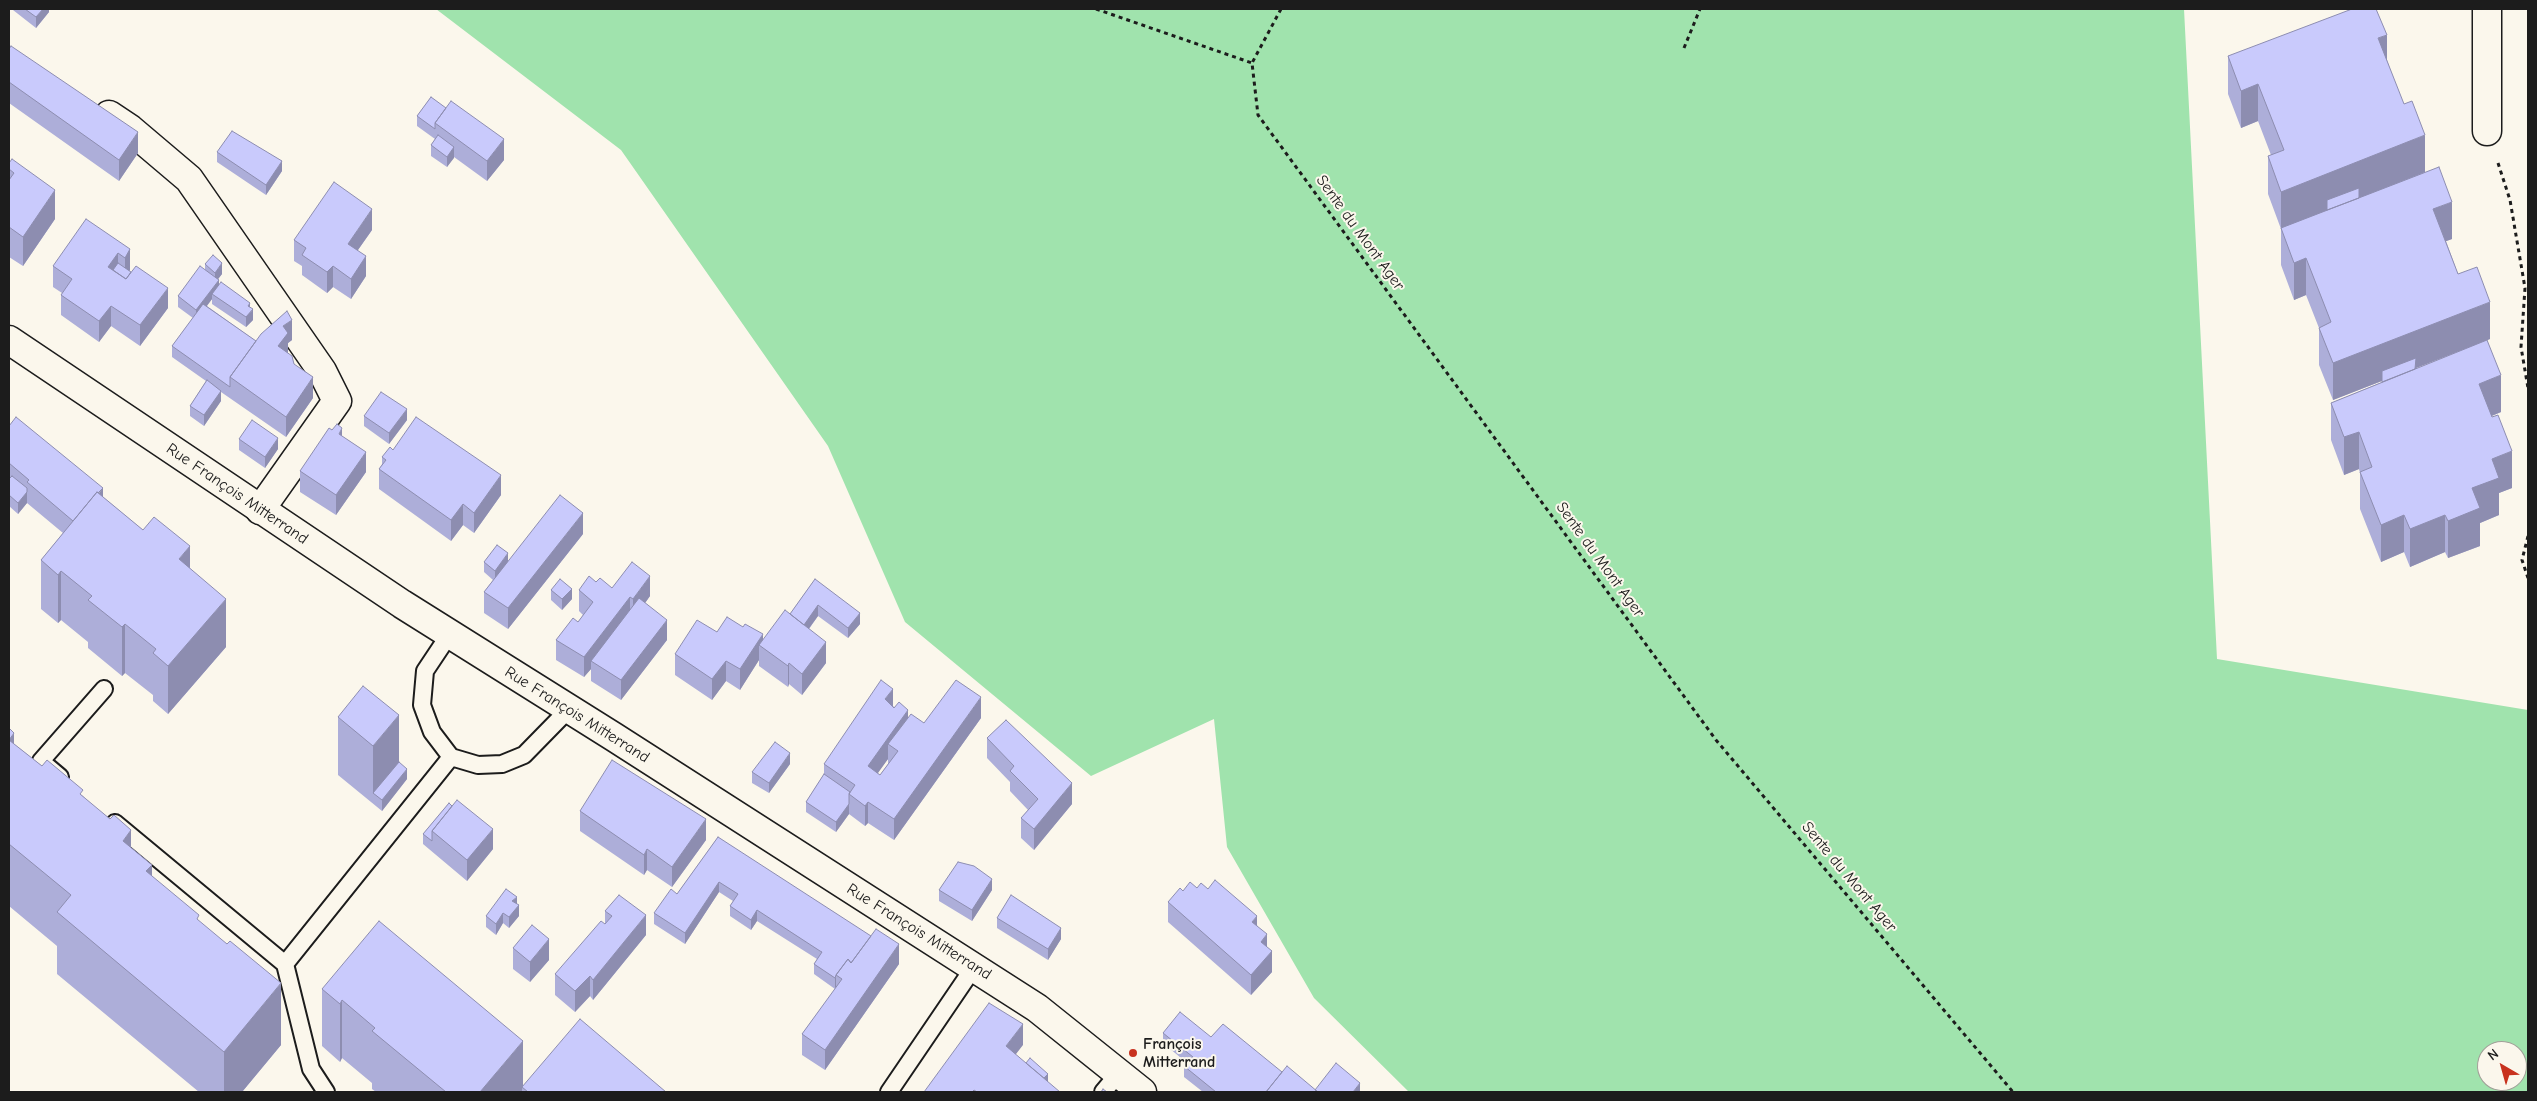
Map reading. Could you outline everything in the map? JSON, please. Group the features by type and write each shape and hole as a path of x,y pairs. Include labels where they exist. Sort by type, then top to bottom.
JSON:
{"street":[{"path":"2487,9 2487,131"},
{"path":"89,102 130,129 189,179 322,371 337,401 260,510"},
{"name":"Rue François Mitterrand","path":"9,340 449,635 569,709 1037,1008 1111,1083 1142,1092"}],"lane":[{"path":"449,635 425,671 422,705 432,732 451,757 478,765 502,764 524,755 569,709"},
{"path":"71,787 40,761 104,689"},
{"path":"285,964 451,757"},
{"path":"102,812 285,964 311,1069 326,1092"},
{"path":"889,1092 974,967"}],"path":[{"path":"1096,9 1252,63 1281,9"},
{"path":"1684,48 1700,9"},
{"name":"Sente du Mont Ager","path":"1252,63 1258,115 1716,740 2013,1092"},
{"path":"2487,131 2510,200 2525,288 2521,347 2528,388"},
{"path":"2528,536 2522,560 2528,578"}],"green space":[{"path":"436,9 2184,9 2217,659 2528,710 2528,1092 1409,1092 1314,998 1227,847 1214,719 1091,776 905,622 828,446 621,150"}],"building":[{"path":"25,9 43,9 36,17"},
{"path":"2352,9 2376,9 2387,35 2378,38 2404,104 2412,101 2425,135 2281,192 2268,156 2284,150 2258,84 2241,91 2228,56"},
{"path":"11,46 138,132 119,160 9,82 9,49"},
{"path":"431,97 446,108 435,123 435,129 417,116"},
{"path":"451,101 504,139 487,161 435,123"},
{"path":"232,131 282,161 266,185 217,152"},
{"path":"438,135 454,147 447,157 431,145"},
{"path":"12,159 55,190 23,237 9,227 9,180 14,173 9,169 9,163"},
{"path":"2439,167 2452,202 2433,209 2458,274 2477,267 2490,302 2333,363 2319,328 2331,322 2306,258 2294,263 2281,228"},
{"path":"334,182 372,209 348,244 366,256 351,279 333,266 327,272 302,255 306,248 294,240"},
{"path":"2359,188 2359,198 2327,210 2327,200"},
{"path":"86,219 130,249 125,258 118,253 108,267 126,279 136,266 168,288 140,325 111,306 99,321 61,295 72,279 53,266"},
{"path":"213,255 222,263 215,273 205,264"},
{"path":"118,263 131,272 126,279 113,270"},
{"path":"200,266 219,280 196,310 178,296"},
{"path":"221,282 250,303 248,306 253,309 246,317 212,294"},
{"path":"203,304 256,341 230,377 230,387 172,346"},
{"path":"287,311 292,320 283,326 288,333 278,346 292,356 294,364 313,377 286,417 230,377 261,334"},
{"path":"2487,340 2501,375 2479,384 2492,417 2498,415 2512,451 2492,459 2499,478 2472,488 2480,508 2448,521 2445,515 2410,529 2404,515 2381,525 2360,472 2372,467 2359,432 2344,437 2331,403"},
{"path":"2416,358 2415,369 2382,382 2382,371"},
{"path":"207,380 221,391 204,415 190,406"},
{"path":"381,392 407,409 389,433 364,416"},
{"path":"16,417 103,488 97,492 73,521 27,482 29,480 9,463 9,426"},
{"path":"416,417 501,475 474,513 463,504 451,520 379,469 386,460 382,457 390,447 393,450"},
{"path":"252,420 278,438 265,457 239,439"},
{"path":"337,424 342,428 339,434 366,452 336,495 300,471 329,428 332,430"},
{"path":"12,476 27,488 27,492 18,503 9,495 9,479"},
{"path":"97,492 143,530 154,517 190,546 179,559 226,599 168,666 153,653 156,649 125,624 122,627 88,600 92,596 61,571 58,575 41,560"},
{"path":"560,495 583,513 508,608 484,592"},
{"path":"497,545 508,553 495,571 484,562"},
{"path":"632,562 650,576 633,599 630,597 584,657 556,640 573,618 578,622 593,602 579,590 589,576 596,582 600,578 612,588"},
{"path":"560,579 572,589 562,599 551,590"},
{"path":"815,579 860,613 848,628 818,605 804,625 790,614"},
{"path":"639,598 667,620 621,680 591,661"},
{"path":"785,610 826,642 802,674 789,663 788,666 759,645"},
{"path":"727,617 743,627 745,624 763,634 740,669 726,661 712,679 675,654 697,620 717,632"},
{"path":"881,680 893,689 885,699 894,708 899,702 908,710 868,766 880,775 898,751 888,744 911,714 924,723 956,680 981,697 894,819 868,802 865,806 849,794 855,785 824,764"},
{"path":"363,686 399,715 373,746 338,717"},
{"path":"1006,720 1072,783 1034,829 1021,818 1038,799 1010,771 1014,766 987,738"},
{"path":"9,728 14,733 9,740"},
{"path":"9,740 42,766 47,760 83,790 80,794 110,819 114,815 131,830 123,841 152,865 146,871 199,915 197,919 227,944 230,941 281,983 224,1052 57,912 71,895 9,844"},
{"path":"775,742 790,753 769,783 752,772"},
{"path":"612,760 706,819 672,867 647,849 644,855 580,811"},
{"path":"399,762 407,769 382,800 373,793"},
{"path":"824,774 850,792 849,804 836,822 806,802"},
{"path":"457,800 493,829 467,860 432,831"},
{"path":"449,803 452,806 432,831 432,841 423,834"},
{"path":"718,837 871,936 851,963 848,959 835,978 814,964 822,952 757,910 751,920 730,906 738,894 719,882 685,933 654,913 671,889 677,894"},
{"path":"958,862 974,866 992,879 972,910 939,890"},
{"path":"1215,880 1257,916 1252,922 1267,934 1261,942 1272,951 1251,975 1168,902 1180,888 1183,891 1190,882 1197,888 1201,883 1208,889"},
{"path":"506,889 517,897 512,901 519,905 509,917 503,913 496,924 486,916"},
{"path":"619,895 646,915 593,980 590,976 575,991 555,974 601,921 605,924 612,916 605,911"},
{"path":"1011,895 1061,928 1048,949 997,918"},
{"path":"379,921 523,1041 480,1092 446,1092 372,1031 375,1028 342,1000 340,1004 322,989"},
{"path":"532,925 549,939 530,962 513,948"},
{"path":"876,929 899,944 825,1050 802,1034 842,979 836,975 848,959 851,963"},
{"path":"989,1003 1023,1024 1006,1046 1060,1092 977,1092 974,1090 972,1092 924,1092"},
{"path":"1180,1012 1211,1037 1223,1024 1282,1072 1266,1092 1216,1092 1184,1066 1193,1057 1163,1033"},
{"path":"580,1019 666,1092 528,1092 522,1087"},
{"path":"1030,1058 1048,1074 1044,1078 1026,1063"},
{"path":"1336,1063 1360,1083 1353,1092 1318,1092 1315,1090"},
{"path":"1287,1066 1318,1092 1266,1092"}],"place":[{"name":"François Mitterrand","path":"1133,1053"}]}
